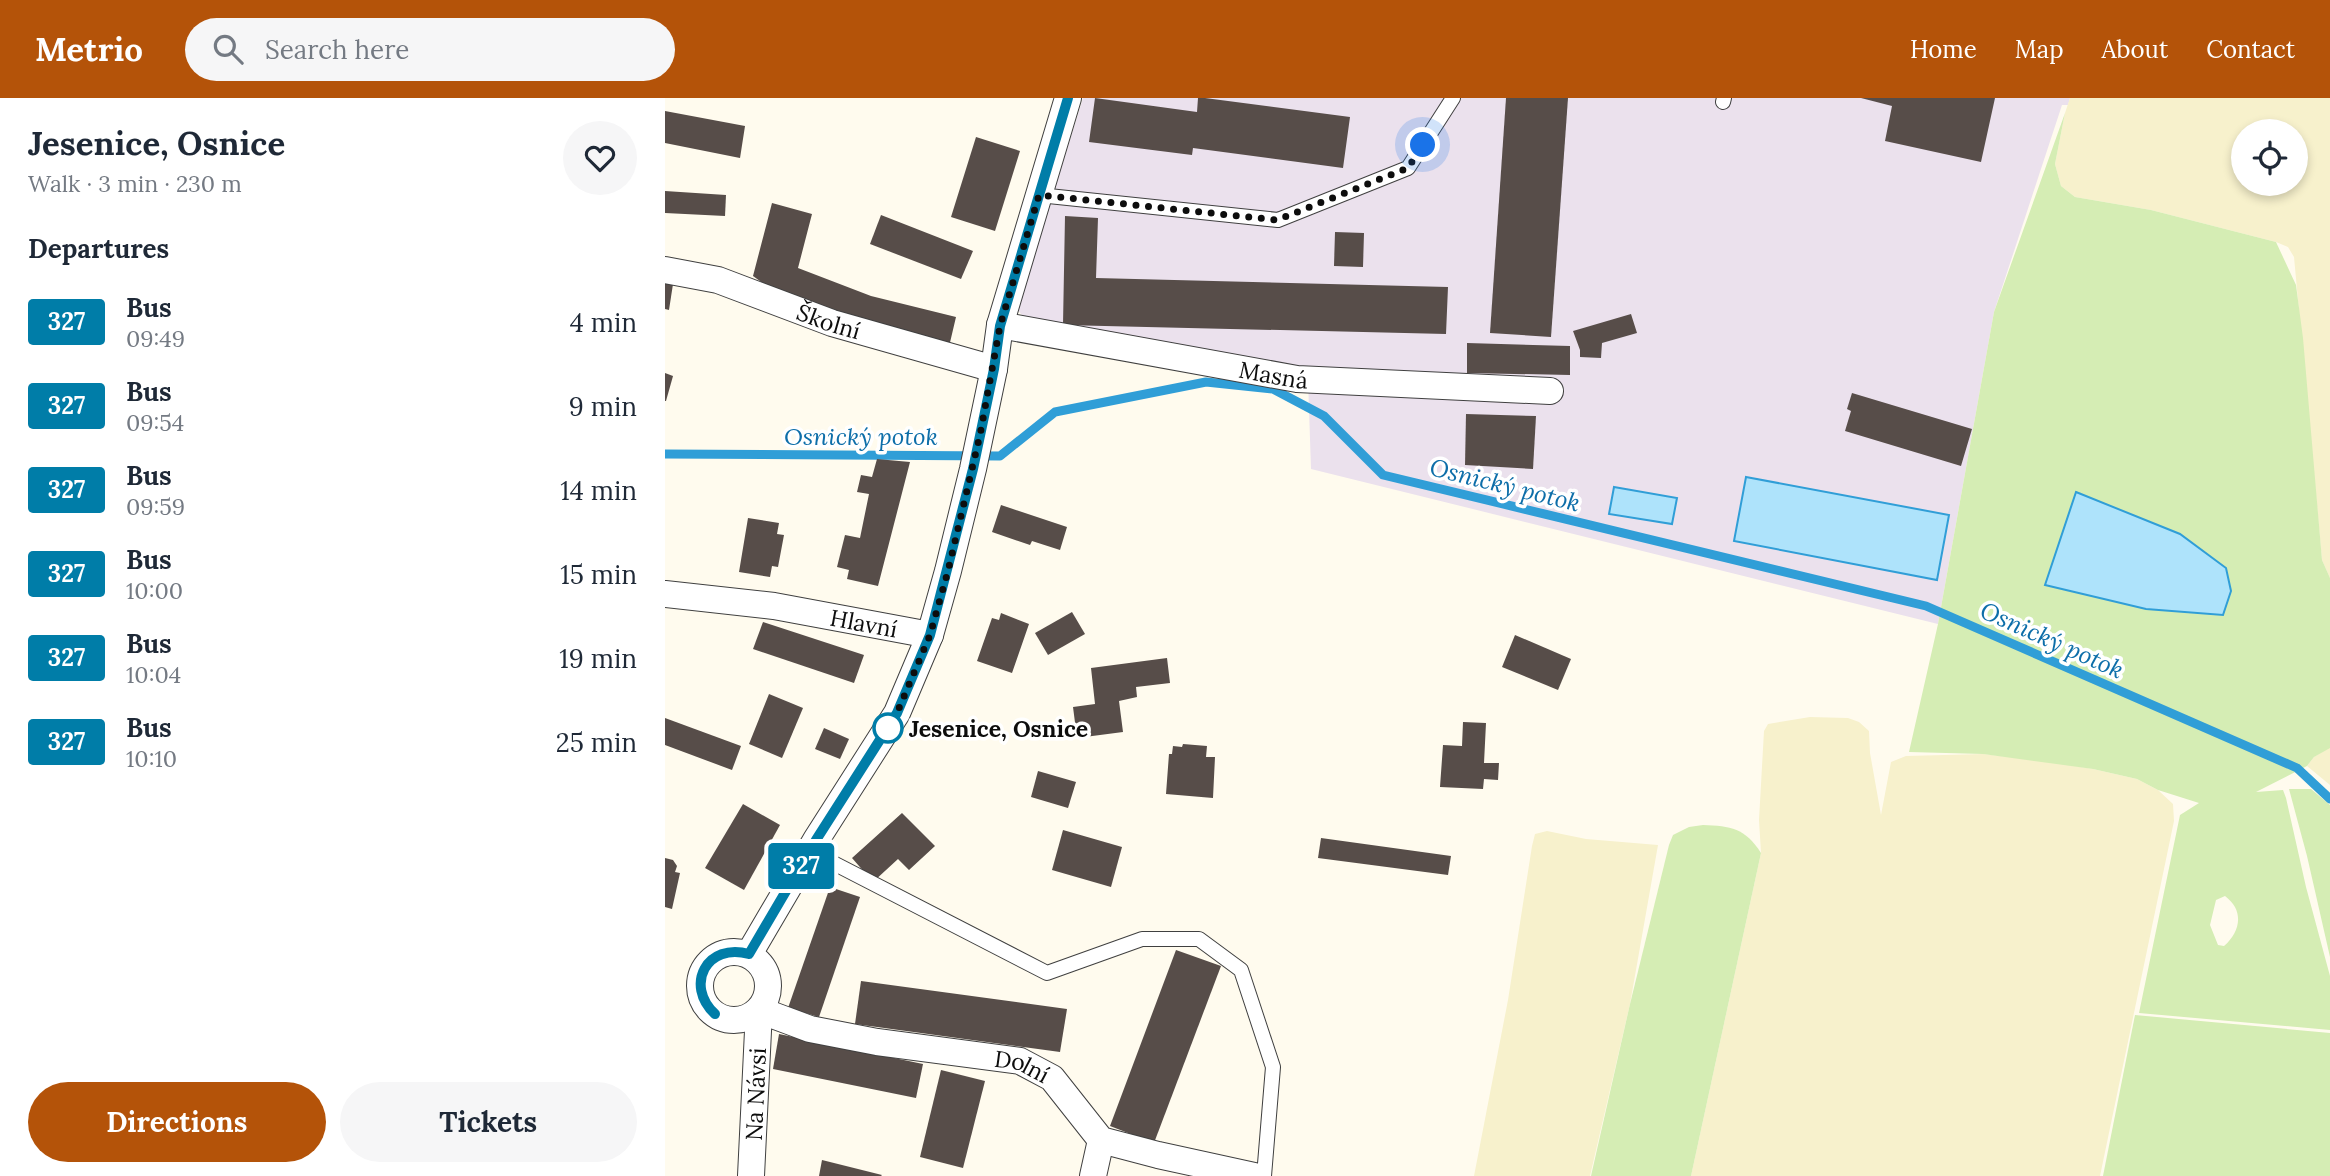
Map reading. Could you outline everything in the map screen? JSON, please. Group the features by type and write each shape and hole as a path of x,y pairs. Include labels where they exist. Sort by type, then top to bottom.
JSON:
{"street":[{"name":"Hlavní","path":"665,594 774,606 930,635 973,469 1000,326 1068,98"},
{"name":"Školní","path":"665,270 718,280 832,323 994,369"},
{"name":"Masná","path":"1000,326 1297,379 1549,391"},
{"path":"749,954 897,713 930,635"},
{"name":"Na Návsi","path":"751,1176 759,1010 769,991 769,980 758,961 739,951 727,952 709,962 702,972 700,983 706,1006 726,1019 738,1020 759,1010"},
{"name":"Dolní","path":"759,1010 810,1029 877,1042 1020,1061 1052,1078 1101,1140"},
{"path":"1093,1176 1101,1140 1254,1176"}],"lane":[{"path":"1039,195 1277,220 1408,168 1453,98"},
{"path":"810,851 1047,973 1142,939 1199,939 1241,971 1273,1067 1264,1176"}],"shaded area":[{"path":"1083,98 2070,98 2068,105 2062,105 1994,312 1938,624 1311,469 1308,379 1033,329 1017,309"},
{"path":"2070,98 2330,98 2330,578 2322,560 2294,257 2288,247 2151,210 2075,197 2061,186 2055,164"},
{"path":"1810,717 1848,718 1859,722 1869,731 1870,753 1881,815 1891,762 1906,756 1983,754 2093,769 2137,779 2158,790 2173,804 2174,821 2100,1176 1691,1176 1761,853 1759,820 1764,731 1768,724"},
{"path":"2330,746 2330,785 2307,766 2314,757"},
{"path":"1547,831 1586,839 1658,845 1630,1004 1590,1176 1474,1176 1508,1000 1532,846 1535,834"}],"green space":[{"path":"2065,113 2055,164 2061,186 2075,197 2151,210 2276,242 2296,285 2322,560 2330,578 2330,748 2314,757 2307,766 2256,792 2283,790 2286,798 2330,976 2330,1030 2139,1013 2180,815 2199,803 2158,790 2137,779 2093,769 1983,754 1909,752 1938,624 1994,312","holes":["2225,896 2238,915 2237,928 2224,946 2218,945 2210,925 2216,900"]},
{"path":"2289,789 2311,789 2330,805 2330,957 2307,856"},
{"path":"1703,825 1737,830 1749,838 1761,853 1691,1176 1591,1176 1669,845 1673,835 1689,827"},
{"path":"2135,1015 2330,1033 2330,1176 2103,1176"}],"water":[{"path":"1746,477 1949,515 1937,580 1734,541"},
{"path":"1614,487 1677,498 1672,524 1609,514"},
{"path":"2076,492 2180,534 2226,568 2231,591 2223,615 2146,609 2045,585"}],"building":[{"path":"1095,98 1197,112 1198,98 1205,98 1350,117 1343,168 1193,148 1192,155 1089,142"},
{"path":"1506,98 1568,98 1551,337 1490,333"},
{"path":"1861,98 1995,98 1981,162 1885,141 1892,106"},
{"path":"665,111 745,126 740,158 665,143"},
{"path":"976,137 1020,151 995,231 951,217"},
{"path":"665,191 726,195 725,216 665,213"},
{"path":"772,203 812,214 798,268 871,296 956,317 948,351 790,303 753,276"},
{"path":"881,215 973,251 961,279 870,244"},
{"path":"1065,216 1098,218 1096,278 1448,287 1446,334 1063,325"},
{"path":"1335,232 1364,233 1363,267 1334,266"},
{"path":"665,283 673,284 669,310 665,309"},
{"path":"1631,314 1637,333 1602,343 1601,358 1580,357 1573,331"},
{"path":"1467,343 1570,346 1570,375 1467,373"},
{"path":"665,373 673,376 666,401 665,401"},
{"path":"1852,393 1972,429 1961,466 1845,431 1851,411 1847,409"},
{"path":"1466,414 1536,416 1533,469 1465,465"},
{"path":"877,459 910,462 878,586 847,579 849,570 837,567 845,535 860,538 869,494 857,492 861,475 872,477"},
{"path":"1001,505 1067,527 1060,550 1032,541 1030,545 992,532"},
{"path":"748,518 779,523 777,534 784,535 778,567 772,566 770,577 739,572"},
{"path":"1072,612 1085,634 1048,655 1035,633"},
{"path":"1001,613 1029,624 1012,673 977,661 992,618 999,620"},
{"path":"763,622 864,655 854,683 753,649"},
{"path":"1515,635 1571,659 1558,690 1502,667"},
{"path":"1167,658 1170,683 1136,687 1137,697 1119,701 1123,732 1077,738 1073,707 1095,704 1091,668"},
{"path":"769,694 803,708 782,758 749,744"},
{"path":"665,718 741,746 732,770 665,745"},
{"path":"1463,722 1486,723 1484,763 1499,763 1498,780 1484,779 1483,789 1440,787 1443,745 1462,746"},
{"path":"824,728 849,739 840,759 815,749"},
{"path":"1183,744 1207,746 1206,757 1215,757 1213,798 1166,794 1169,754 1172,754 1173,746 1182,747"},
{"path":"1038,771 1076,782 1068,808 1031,797"},
{"path":"743,804 780,825 744,890 705,868"},
{"path":"902,813 935,846 909,870 898,859 873,882 852,858"},
{"path":"1063,830 1122,847 1111,887 1052,870"},
{"path":"1321,838 1451,856 1448,875 1318,858"},
{"path":"665,858 673,860 677,866 675,872 680,873 672,909 665,907"},
{"path":"830,887 860,897 819,1017 788,1008"},
{"path":"1176,950 1221,966 1154,1143 1110,1126"},
{"path":"861,981 1067,1009 1060,1052 855,1024"},
{"path":"779,1034 923,1064 916,1098 773,1069"},
{"path":"941,1070 985,1081 963,1168 920,1157"},
{"path":"822,1160 882,1175 819,1176"}],"waterway":[{"name":"Osnický potok","path":"665,454 1000,456 1055,412 1206,382 1273,389 1324,416 1383,475 1926,606 2297,768 2330,799"}],"bus line":[{"name":"327","path":"715,1014 706,1006 701,995 702,972 709,962 727,952 749,954 816,840 897,713 930,635 973,469 1000,326 1068,98"}],"place":[{"name":"Jesenice, Osnice","path":"888,728"}],"route":[{"path":"888,728 884,734 897,713 930,635 973,469 1000,326 1039,195 1277,220 1408,168 1423,145"}]}
